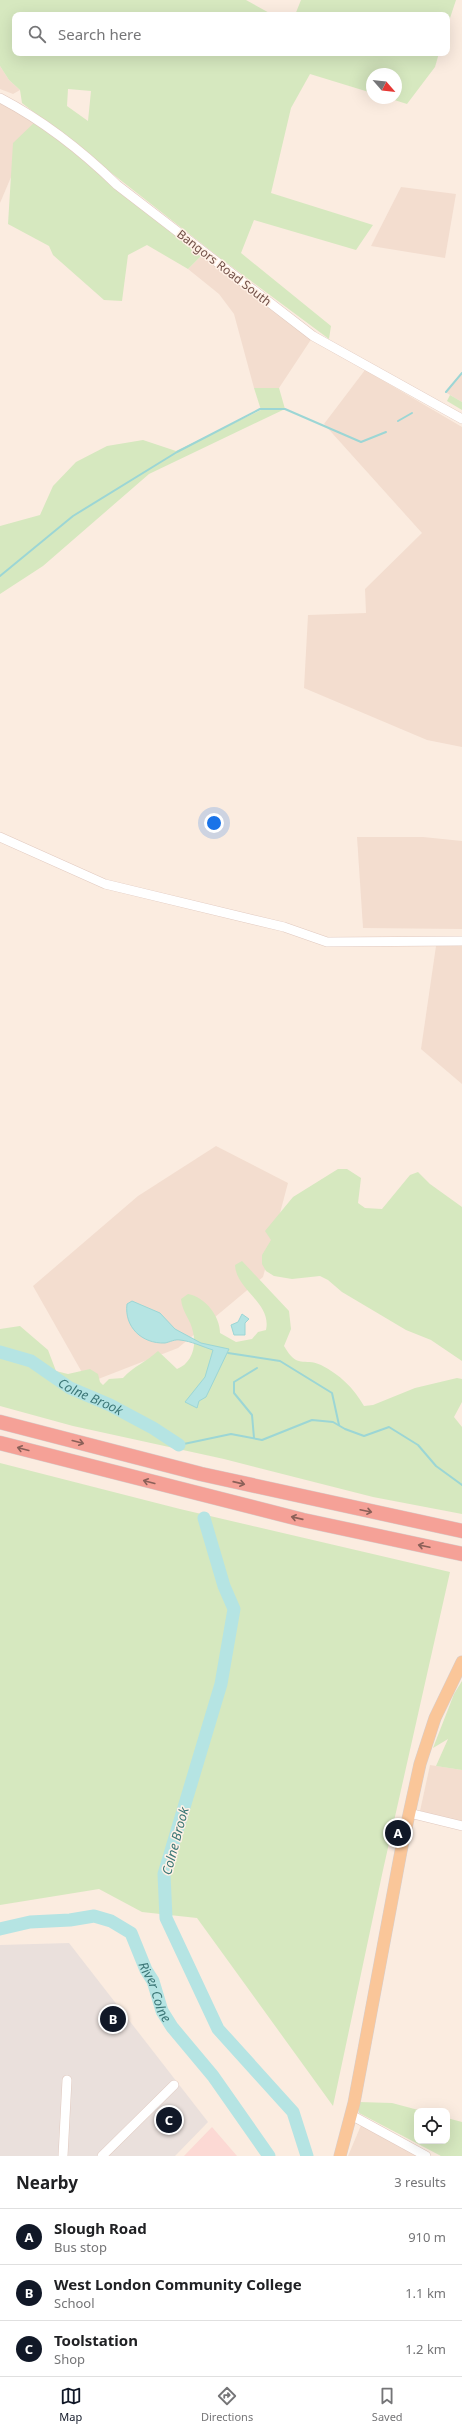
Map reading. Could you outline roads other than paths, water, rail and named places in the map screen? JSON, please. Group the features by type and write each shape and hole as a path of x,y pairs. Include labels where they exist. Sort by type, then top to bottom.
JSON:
{"highway":[{"path":"0,1422 179,1469 462,1531"},
{"path":"0,1443 187,1492 462,1554"}],"main road":[{"path":"340,2156 351,2115 409,1813 420,1764 435,1718 462,1662"}],"street":[{"name":"Bangors Road South","path":"0,98 48,126 97,165 117,185 313,336 462,419"},
{"path":"0,837 105,884 284,927 327,942 462,941"},
{"path":"409,1813 462,1826"},
{"path":"63,2156 67,2080"},
{"path":"102,2156 174,2084"},
{"path":"351,2115 426,2156"}],"water":[{"path":"132,1301 160,1313 175,1329 201,1343 229,1349 206,1397 199,1401 197,1408 185,1402 205,1377 213,1350 184,1341 176,1340 165,1343 157,1343 142,1337 136,1332 128,1320 127,1304"},
{"path":"242,1314 249,1319 245,1323 245,1335 234,1335 231,1325 238,1322"}],"waterway":[{"path":"446,392 462,373"},
{"path":"0,576 73,516 177,452 260,409 285,409 361,442 386,432"},
{"path":"398,421 412,413"},
{"name":"Colne Brook","path":"0,1352 31,1361 70,1388 110,1405 153,1428 179,1445"},
{"path":"228,1353 280,1361 332,1393 339,1425"},
{"path":"254,1438 252,1415 234,1393 234,1382 257,1368"},
{"path":"179,1445 231,1434 262,1440 312,1420 333,1422 345,1429 364,1436 389,1427 418,1445 436,1466 462,1485"},
{"name":"Colne Brook","path":"204,1518 224,1586 234,1609 221,1684 164,1874 166,1918 218,2029 293,2112 307,2156"},
{"name":"River Colne","path":"0,1929 30,1922 70,1920 94,1916 111,1921 131,1933 146,1970 153,1981 162,2011 172,2027 213,2076 269,2156"}],"place":[{"name":"Slough Road","path":"398,1833"},
{"name":"West London Community College","path":"113,2019"},
{"name":"Toolstation","path":"169,2120"}]}
